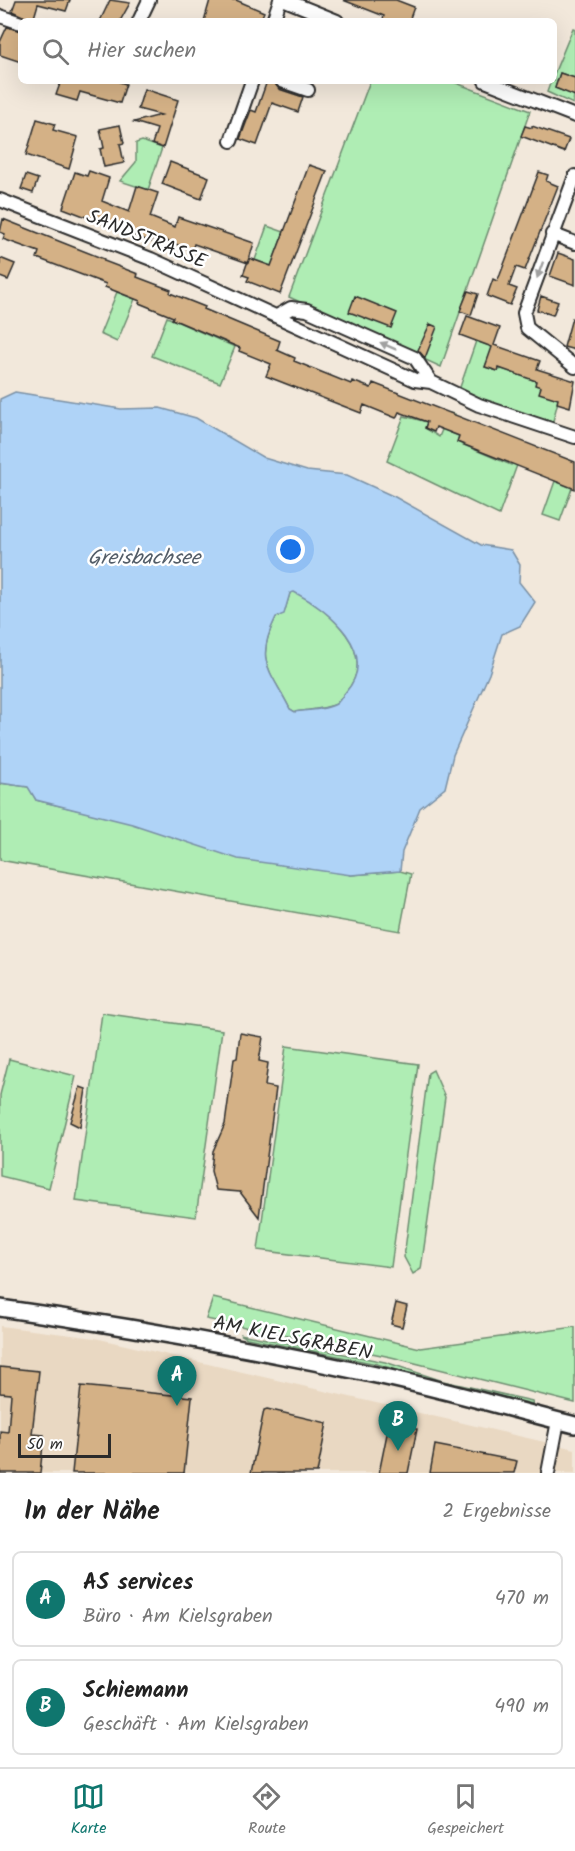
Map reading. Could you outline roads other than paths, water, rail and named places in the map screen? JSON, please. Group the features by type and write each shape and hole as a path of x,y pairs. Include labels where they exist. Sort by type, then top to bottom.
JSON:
{"street":[{"path":"140,18 149,0"},
{"path":"274,18 280,0"},
{"path":"285,0 330,18"},
{"path":"0,16 18,22"},
{"path":"231,141 251,84"},
{"path":"291,84 308,90"},
{"path":"492,84 575,116"},
{"path":"575,176 524,313 527,328 575,367"},
{"name":"SANDSTRASSE","path":"0,200 151,259 415,380 431,382 479,405 575,437"},
{"path":"552,234 575,243"},
{"name":"SANDSTRASSE","path":"277,316 291,308 303,308 415,358 431,382"},
{"name":"AM KIELSGRABEN","path":"0,1308 98,1322 269,1353 383,1377 575,1425"},
{"path":"548,1473 558,1421"}],"water":[{"name":"Greisbachsee","path":"15,392 121,409 160,408 196,418 264,458 307,471 347,475 395,497 481,545 511,550 520,565 519,582 535,602 520,626 502,634 489,674 453,755 445,788 420,808 402,852 400,871 351,875 238,859 132,824 36,800 28,787 0,783 0,399","holes":["294,592 335,621 346,634 354,648 357,663 355,678 336,704 322,709 295,712 290,709 267,665 266,645 276,617 284,614 290,593"]}],"place":[{"name":"AS services","path":"177,1406"},
{"name":"Schiemann","path":"398,1451"}]}
